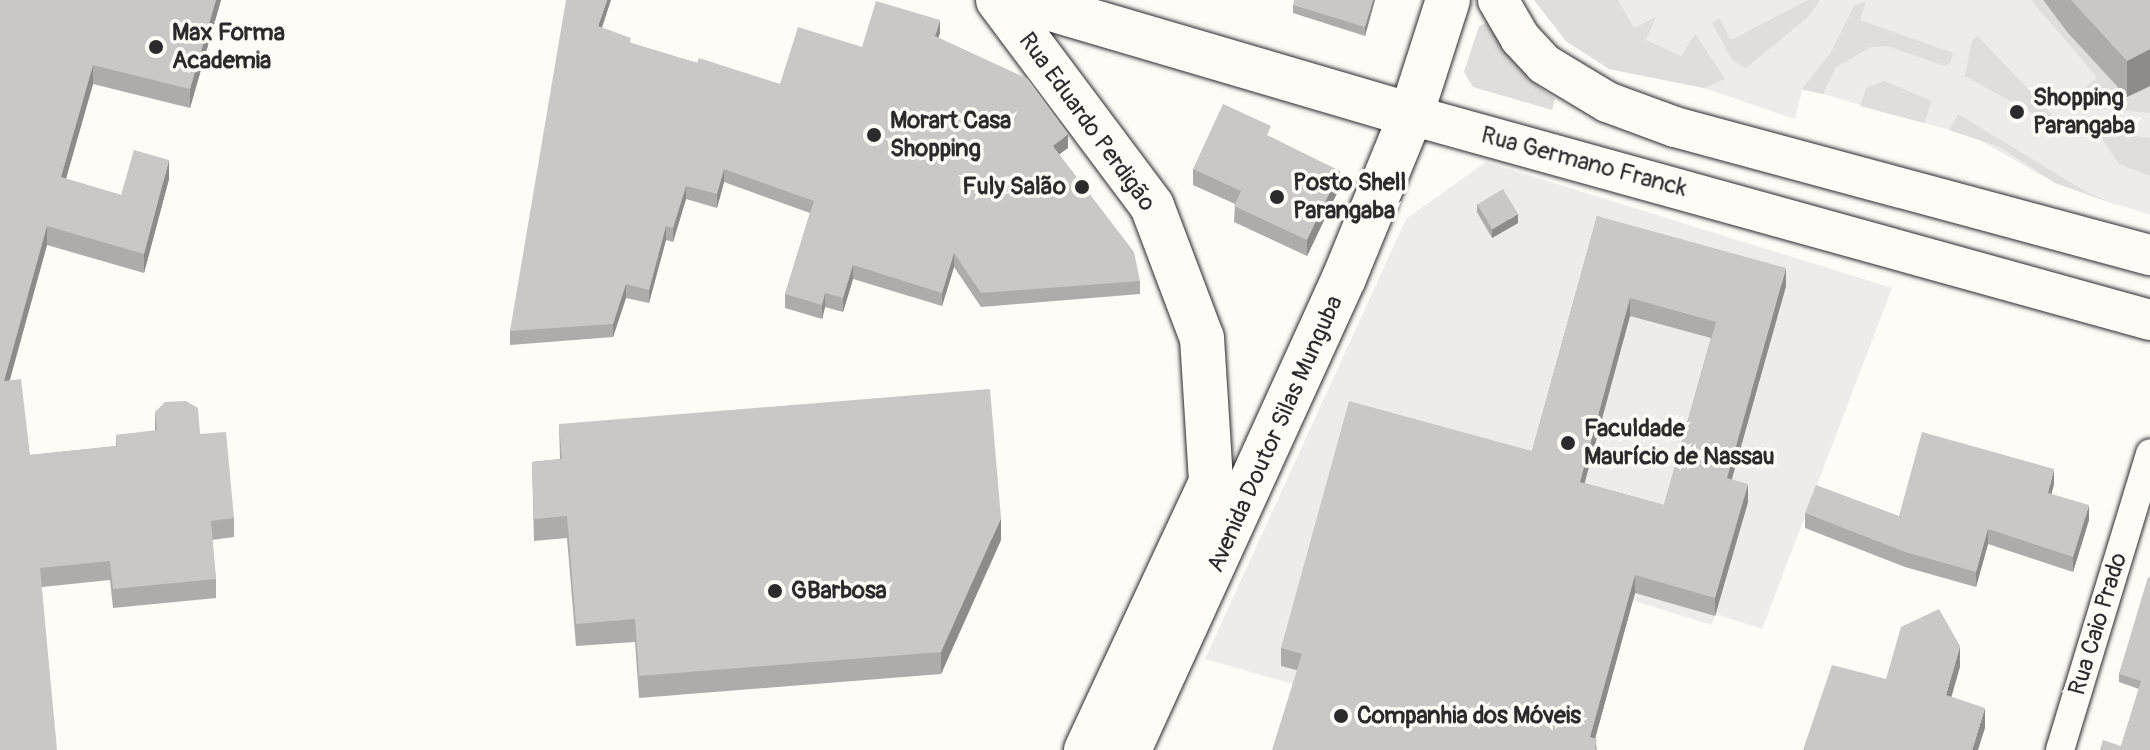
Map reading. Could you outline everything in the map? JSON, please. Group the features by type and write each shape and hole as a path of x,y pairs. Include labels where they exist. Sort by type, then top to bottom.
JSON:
{"main road":[{"name":"Rua Eduardo Perdigão","path":"998,0 1152,206 1202,338 1211,482"},
{"name":"Rua Germano Franck","path":"1020,0 1411,115 2150,320"},
{"name":"Avenida Doutor Silas Munguba","path":"1129,750 1289,402 1411,115 1448,0"},
{"path":"1498,0 1520,38 1544,64 1607,102 1675,127 2150,255"},
{"name":"Avenida Doutor Silas Munguba","path":"1086,750 1211,482"}],"street":[{"name":"Rua Caio Prado","path":"2060,750 2150,453"}],"shaded area":[{"name":"Shopping Parangaba","path":"1534,0 2150,0 2150,215 2055,183 1974,137 1823,94 1802,90 1795,119 1704,88 1609,69 1566,41"},
{"path":"1534,0 1618,0 1634,28 1656,17 1646,40 1681,56 1695,34 1725,79 1704,88 1609,69 1566,41"},
{"path":"1808,0 1820,0 1808,17 1746,68 1732,60 1712,23 1719,18 1731,40"},
{"path":"2031,0 2042,0 2127,97 2150,86 2150,113 2105,109 2080,93 2097,77"},
{"path":"1866,1 1860,20 1953,53 1950,63 1945,66 1887,46 1871,47 1836,67 1823,94 1802,89 1831,52 1854,6"},
{"path":"1486,23 1529,79 1555,99 1552,110 1473,87 1464,72 1479,26"},
{"path":"1978,36 2053,116 2056,126 1965,76 1972,40"},
{"path":"1884,81 1932,101 1924,123 1860,106 1866,88"},
{"path":"1958,114 2088,193 2128,209 2055,183 2000,147 1949,130"},
{"path":"2096,130 2150,138 2150,176 2119,164"},
{"name":"Faculdade Maurício de Nassau","path":"1486,162 1892,288 1762,629 1716,614 1711,625 1629,599 1526,750 1205,659 1406,219"}],"building":[{"path":"0,0 216,0 190,89 93,65 61,177 121,195 134,150 169,160 144,254 47,226 4,381 21,379 30,455 117,446 116,435 157,430 155,412 165,402 186,401 198,408 200,434 226,432 234,518 211,521 216,579 113,589 110,561 40,568 57,750 0,750"},
{"path":"566,0 607,0 598,26 631,38 630,43 697,63 699,58 780,84 798,27 862,47 876,1 940,20 935,36 1028,79 1068,134 1053,146 1134,252 1140,281 981,293 954,253 942,293 853,265 843,298 825,293 822,305 785,294 814,201 724,169 717,194 686,186 673,228 666,226 649,290 626,284 613,324 510,331"},
{"path":"1294,0 1373,0 1365,27 1293,5"},
{"path":"2071,0 2150,0 2150,49 2127,61"},
{"name":"Posto Shell Parangaba","path":"1223,104 1271,126 1267,135 1340,171 1307,240 1234,206 1241,191 1193,169"},
{"path":"1503,189 1518,214 1492,229 1477,204"},
{"path":"1597,216 1786,268 1727,478 1748,484 1715,598 1635,575 1590,737 1597,739 1594,750 1272,750 1302,654 1281,648 1349,401 1532,451","holes":["1630,298 1716,322 1664,505 1580,482"]},
{"name":"GBarbosa","path":"990,389 1001,518 941,652 639,676 635,619 576,624 567,516 534,519 532,462 562,459 559,424"},
{"path":"1922,432 2054,469 2048,493 2089,505 2073,557 1988,529 1976,572 1905,552 1805,513 1816,485 1899,516"},
{"path":"2148,577 2150,750 2100,750 2103,740 2121,746 2141,681 2119,674"},
{"path":"1939,609 1960,646 1946,695 1985,708 1972,750 1803,750 1832,665 1886,679 1901,627"}],"place":[{"name":"Max Forma Academia","path":"156,47"},
{"name":"Shopping Parangaba","path":"2017,112"},
{"name":"Morart Casa Shopping","path":"874,135"},
{"name":"Fuly Salão","path":"1082,187"},
{"name":"Posto Shell Parangaba","path":"1277,197"},
{"name":"Faculdade Maurício de Nassau","path":"1568,443"},
{"name":"GBarbosa","path":"775,591"},
{"name":"Companhia dos Móveis","path":"1341,716"}]}
